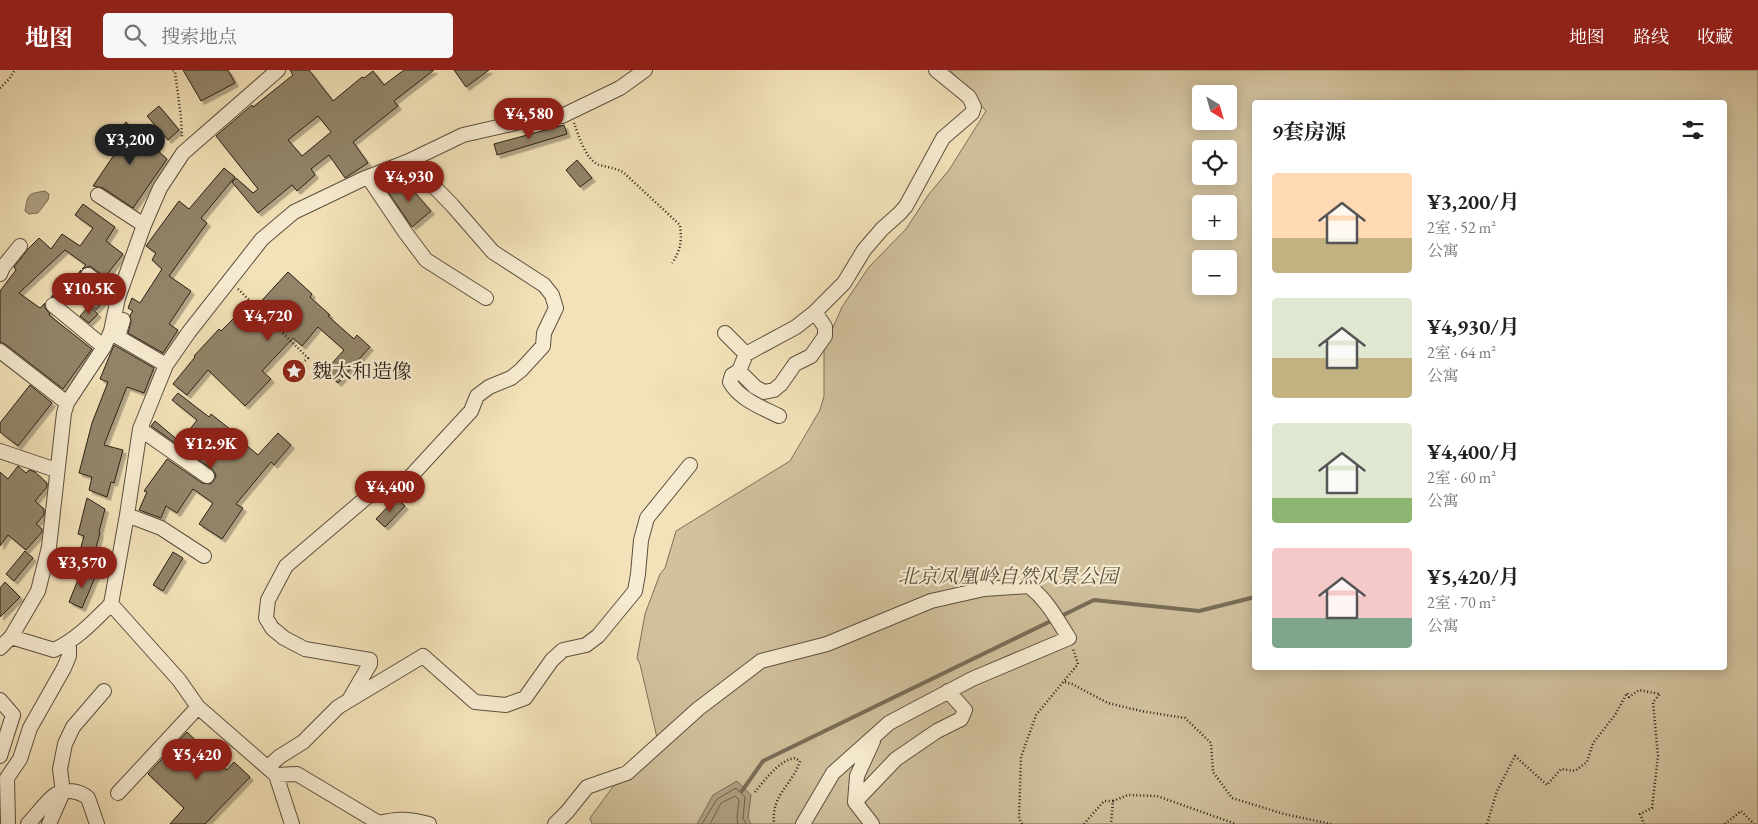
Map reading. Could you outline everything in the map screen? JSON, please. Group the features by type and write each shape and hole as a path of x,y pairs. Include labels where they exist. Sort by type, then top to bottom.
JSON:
{"street":[{"path":"0,648 11,637 38,591 48,546 56,470 67,403 104,347 111,331 118,301 144,225 160,188 183,154 278,70"},
{"path":"11,637 54,650 70,642 111,604 140,429 166,365 189,332 262,239 294,212 463,135 520,122 562,116 620,88 645,70"},
{"path":"779,416 741,396 730,382 732,375 739,371 746,354 796,327 815,312 844,283 864,250 906,206 943,138 972,113 974,107 969,97 936,70"},
{"path":"349,700 370,664 370,660 304,649 284,638 272,628 266,618 268,600 286,566 374,492 385,486 403,484 471,411 477,396 489,387 511,378 520,370 543,346 544,333 556,308 552,295 544,285 493,252 452,205 409,161"},
{"path":"368,177 426,260 486,298"},
{"path":"98,196 144,225"},
{"path":"0,274 3,267 20,246"},
{"path":"88,275 118,301 125,314 118,337 166,365"},
{"path":"53,304 104,347"},
{"path":"739,371 755,387 764,392 774,390 781,384 795,364 811,356 825,336 824,327 815,312"},
{"path":"725,333 746,354"},
{"path":"0,351 67,403"},
{"path":"140,429 207,476"},
{"path":"0,451 56,470"},
{"path":"272,771 279,757 303,742 338,707 423,656 475,702 506,705 525,698 552,660 563,650 586,645 598,636 635,591 641,540 647,518 690,464"},
{"path":"127,515 161,528 204,556"},
{"path":"555,824 587,788 627,773 698,709 762,661 827,644 932,601 984,589 1029,586 1038,593 1053,610 1069,638 972,679 889,723 833,773 803,824"},
{"path":"111,604 179,680 198,707 272,771 292,824"},
{"path":"8,824 7,778 20,759 30,728 64,668 69,656 70,642"},
{"path":"49,824 63,792 60,769 65,744 73,728 104,691"},
{"path":"854,802 896,759 937,731 961,719 965,710 948,691"},
{"path":"0,700 12,715 0,756"},
{"path":"118,793 198,707"},
{"path":"872,824 854,802 857,776 870,746 879,732"},
{"path":"272,771 297,774 380,823 398,818 429,824"},
{"path":"28,824 54,795 63,792 77,792 88,798 97,824"}],"path":[{"path":"0,88 15,70"},
{"path":"172,70 175,72 181,117 183,154"},
{"path":"570,112 584,149 592,158 598,164 623,172 680,225 682,237 679,253 672,263"},
{"path":"230,280 308,358 300,365"},
{"path":"1022,824 1019,818 1021,757 1036,715 1078,664 1069,638"},
{"path":"1065,682 1108,703 1141,712 1185,718 1211,743 1213,772 1232,798 1284,814 1331,824"},
{"path":"1488,824 1497,791 1515,756 1547,785 1561,769 1576,771 1587,762 1593,743 1614,715 1626,693 1629,696 1639,690 1660,694 1654,702 1658,756 1652,808 1640,814 1644,824"},
{"path":"755,792 777,768 791,758 800,761 797,770 776,801 774,824"},
{"path":"1084,824 1104,801 1113,801 1128,795 1157,796 1236,824"},
{"path":"1110,824 1113,801"},
{"path":"1725,824 1741,811 1754,824"}],"green space":[{"name":"北京凤凰岭自然风景公园","path":"950,70 1758,70 1758,824 592,824 590,818 612,788 650,753 658,742 637,658 645,614 660,574 665,568 676,531 790,461 820,410 824,396 824,348 842,307 869,267 906,229 929,194 949,170 986,111"}],"water":[{"path":"45,191 49,194 48,200 38,213 29,214 25,211 30,195"},
{"path":"737,781 751,795 748,818 751,824 697,824 713,795"}],"building":[{"path":"183,70 228,70 235,83 201,101"},
{"path":"290,70 309,70 333,101 362,77 364,78 373,71 384,85 404,70 434,70 394,101 398,106 353,142 368,163 345,178 329,155 311,169 315,175 297,191 292,185 258,213 232,182 236,178 253,193 258,189 216,136 252,105 253,107 293,75","holes":["318,116 331,132 302,156 288,140"]},
{"path":"454,70 489,70 466,87"},
{"path":"159,106 179,130 168,140 147,116"},
{"path":"126,122 167,159 133,208 103,188 93,186 116,152 107,144"},
{"path":"564,125 567,134 497,155 494,144"},
{"path":"577,160 592,178 580,187 566,170"},
{"path":"224,168 235,177 201,218 207,223 169,276 191,291 169,324 178,330 163,353 128,333 131,322 130,315 133,311 128,308 132,298 140,303 162,269 152,260 156,253 146,246 179,201 189,209"},
{"path":"403,179 431,211 412,227 388,192"},
{"path":"83,204 115,227 106,241 123,254 105,277 90,266 82,269 86,265 65,250 19,293 40,308 45,303 45,308 49,315 92,349 63,389 0,342 0,291 16,270 14,267 39,238 51,249 62,234 80,246 93,228 75,215"},
{"path":"81,270 80,278 82,282 105,299 96,310 68,285"},
{"path":"288,272 312,294 310,297 330,315 328,316 354,339 357,335 370,347 338,383 325,371 344,350 318,327 302,346 293,338 262,371 271,379 245,406 208,370 187,395 173,384 194,356 219,329 221,331 248,304 254,309"},
{"path":"63,283 72,291 62,301 51,297"},
{"path":"89,306 98,314 89,323 80,316"},
{"path":"114,345 154,368 144,393 127,387 104,445 123,450 114,483 111,482 107,497 89,490 92,477 79,473 92,423 108,382 100,379"},
{"path":"30,385 52,403 18,446 0,432 0,423"},
{"path":"178,393 209,417 211,414 240,437 239,439 258,455 278,433 291,445 274,465 271,462 236,504 243,508 222,539 199,524 213,503 193,489 177,513 166,506 161,518 139,510 147,492 144,491 167,459 202,483 211,484 216,477 212,469 151,426 155,421 180,442 197,420 172,400"},
{"path":"18,466 26,473 29,470 35,472 47,483 47,487 35,501 44,509 44,515 36,524 42,529 42,532 26,550 8,535 0,546 0,472 8,479"},
{"path":"87,498 105,509 90,569 76,565 84,536 78,534"},
{"path":"396,498 405,506 385,527 376,519"},
{"path":"25,551 33,558 14,581 6,574"},
{"path":"173,552 183,558 163,591 153,585"},
{"path":"82,570 96,575 82,608 69,602"},
{"path":"5,582 20,597 0,617 0,588"},
{"path":"187,732 227,770 234,762 250,777 205,824 170,824 184,808 148,774"}],"waterway":[{"path":"742,791 763,761 1094,600 1199,611 1252,598"}],"place":[{"name":"魏太和造像","path":"294,371"}]}
